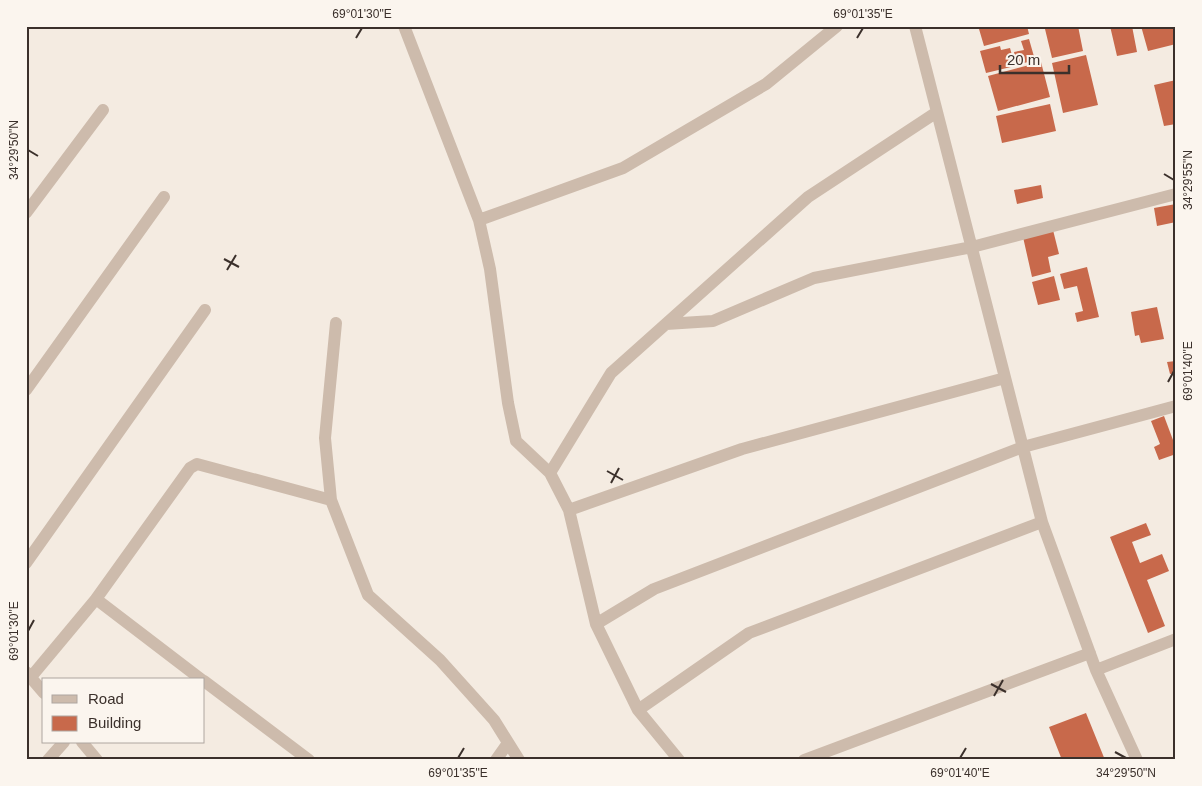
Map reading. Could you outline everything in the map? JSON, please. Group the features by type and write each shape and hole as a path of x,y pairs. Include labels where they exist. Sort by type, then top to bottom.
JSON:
{"street":[{"path":"404,26 479,220 490,269 508,403 516,442 550,473 569,510 596,624 638,710 679,760"},
{"path":"479,220 623,168 766,84 837,26"},
{"path":"918,27 937,112 1042,522 1096,670 1137,760"},
{"path":"26,213 103,110"},
{"path":"550,473 611,373 808,197 937,112"},
{"path":"666,324 713,321 814,278 972,247 1176,194"},
{"path":"26,390 164,197"},
{"path":"26,563 205,310"},
{"path":"336,323 325,438 331,500 368,595 440,660 494,720 519,760"},
{"path":"569,510 742,448 1005,378"},
{"path":"596,624 654,589 1023,447 1176,406"},
{"path":"42,690 29,674 96,599 190,468 197,464 331,500"},
{"path":"638,710 749,633 1042,522"},
{"path":"96,599 200,678"},
{"path":"1096,670 1176,639"},
{"path":"804,760 1090,653"},
{"path":"205,682 309,760"},
{"path":"496,760 508,743"},
{"path":"48,760 62,744"},
{"path":"84,744 97,760"}],"building":[{"path":"990,26 1027,26 1029,34 984,46 979,29"},
{"path":"1057,26 1078,26 1083,51 1052,58 1045,29"},
{"path":"1110,26 1132,26 1137,52 1117,56"},
{"path":"1141,26 1176,26 1176,44 1148,51"},
{"path":"1029,39 1035,60 1017,65 1014,52 1024,50 1021,41"},
{"path":"1000,46 1001,50 1010,48 1015,66 986,73 980,51"},
{"path":"1086,55 1098,105 1063,113 1052,63"},
{"path":"1041,62 1050,97 998,111 988,76"},
{"path":"1176,80 1176,124 1164,126 1154,85"},
{"path":"1050,104 1056,131 1002,143 996,116"},
{"path":"1041,185 1043,198 1017,204 1014,190"},
{"path":"1176,204 1176,222 1157,226 1154,208"},
{"path":"1053,230 1059,254 1048,257 1051,272 1032,277 1023,237"},
{"path":"1087,267 1099,317 1077,322 1075,313 1083,311 1077,286 1064,289 1060,274"},
{"path":"1054,276 1060,300 1038,305 1032,282"},
{"path":"1157,307 1164,339 1141,343 1139,335 1135,336 1131,312"},
{"path":"1176,361 1176,373 1170,374 1167,362"},
{"path":"1164,416 1176,448 1176,454 1159,460 1154,447 1160,444 1151,421"},
{"path":"1146,523 1151,535 1132,542 1140,563 1162,554 1169,571 1147,580 1165,626 1148,633 1110,537"},
{"path":"1086,713 1105,760 1062,760 1049,727"}]}
